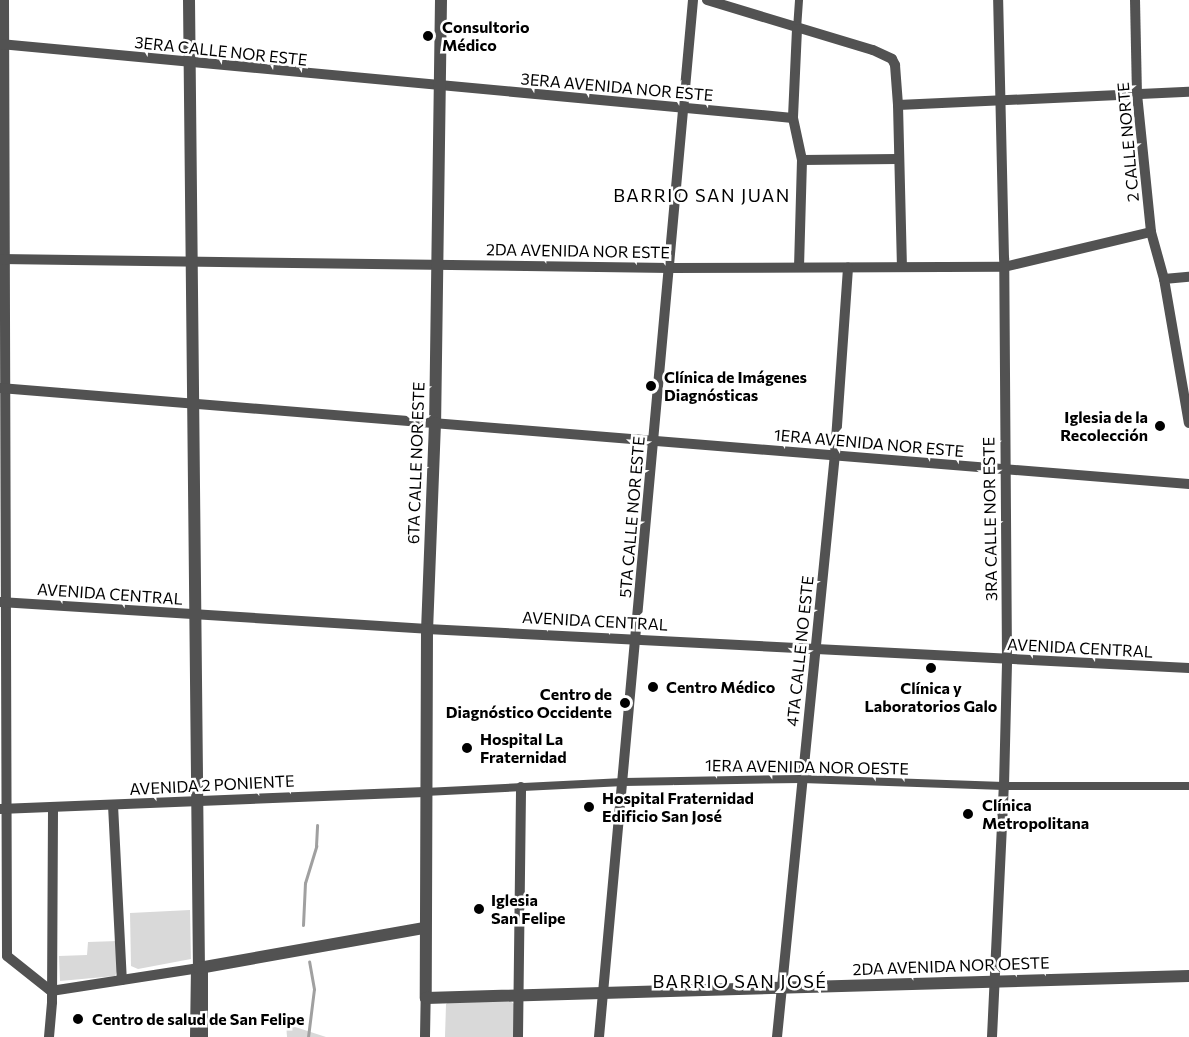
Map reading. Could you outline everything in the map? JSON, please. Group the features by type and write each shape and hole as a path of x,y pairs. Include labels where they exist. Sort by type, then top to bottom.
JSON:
{"street":[{"path":"4,0 2,44 3,808 7,956 51,991 199,968 424,928"},
{"path":"189,0 199,968 203,1037"},
{"name":"6TA CALLE NOR ESTE","path":"426,998 424,928 427,629 435,423 441,0"},
{"name":"5TA CALLE NOR ESTE","path":"599,1037 624,782 693,0"},
{"path":"707,0 873,50 892,59 895,65 898,105 897,159 902,266"},
{"path":"799,0 793,118 802,160 799,266"},
{"name":"3RA CALLE NOR ESTE","path":"992,1037 1004,786 1007,660 1004,267 998,0"},
{"name":"2 CALLE NORTE","path":"1135,0 1137,94 1151,232 1164,279 1189,423"},
{"name":"3ERA CALLE NOR ESTE","path":"2,44 439,87"},
{"name":"3ERA AVENIDA NOR ESTE","path":"439,87 793,118"},
{"path":"898,105 1189,92"},
{"path":"802,160 897,159"},
{"name":"2DA AVENIDA NOR ESTE","path":"3,259 436,263 670,268 1004,267 1151,232"},
{"name":"4TA CALLE NO ESTE","path":"777,1037 835,454 848,267"},
{"path":"1164,279 1189,277"},
{"path":"3,388 654,440"},
{"name":"1ERA AVENIDA NOR ESTE","path":"654,440 835,454 1004,471 1189,484"},
{"name":"AVENIDA CENTRAL","path":"3,602 427,629 1189,668"},
{"name":"1ERA AVENIDA NOR OESTE","path":"425,792 624,782 802,779 1004,786 1189,786"},
{"path":"518,1037 521,787"},
{"name":"AVENIDA 2 PONIENTE","path":"3,808 425,792"},
{"path":"113,805 122,980"},
{"path":"49,1037 52,807"},
{"path":"195,1037 199,968"},
{"name":"2DA AVENIDA NOR OESTE","path":"426,998 1189,976"},
{"path":"425,1037 426,998"}],"shaded area":[{"path":"190,910 191,959 138,969 131,966 130,913"},
{"path":"118,941 119,967 115,976 60,981 59,956 87,955 88,942"},
{"path":"509,1000 514,1004 514,1037 445,1037 446,1004 450,1001"},
{"path":"286,1024 326,1037 287,1037"}],"waterway":[{"path":"303,925 305,883 316,846 317,825"},
{"path":"308,1037 314,989 309,961"}],"place":[{"name":"Consultorio Médico","path":"428,36"},
{"name":"Clínica de Imágenes Diagnósticas","path":"651,386"},
{"name":"Iglesia de la Recolección","path":"1160,426"},
{"name":"Clínica y Laboratorios Galo","path":"931,668"},
{"name":"Centro Médico","path":"653,687"},
{"name":"Centro de Diagnóstico Occidente","path":"625,703"},
{"name":"Hospital La Fraternidad","path":"467,748"},
{"name":"Hospital Fraternidad Edificio San José","path":"589,807"},
{"name":"Clínica Metropolitana","path":"968,814"},
{"name":"Iglesia San Felipe","path":"479,909"},
{"name":"Centro de salud de San Felipe","path":"78,1019"}],"district":[{"name":"BARRIO SAN JUAN","path":"702,195"},
{"name":"BARRIO SAN JOSÉ","path":"740,981"}]}
